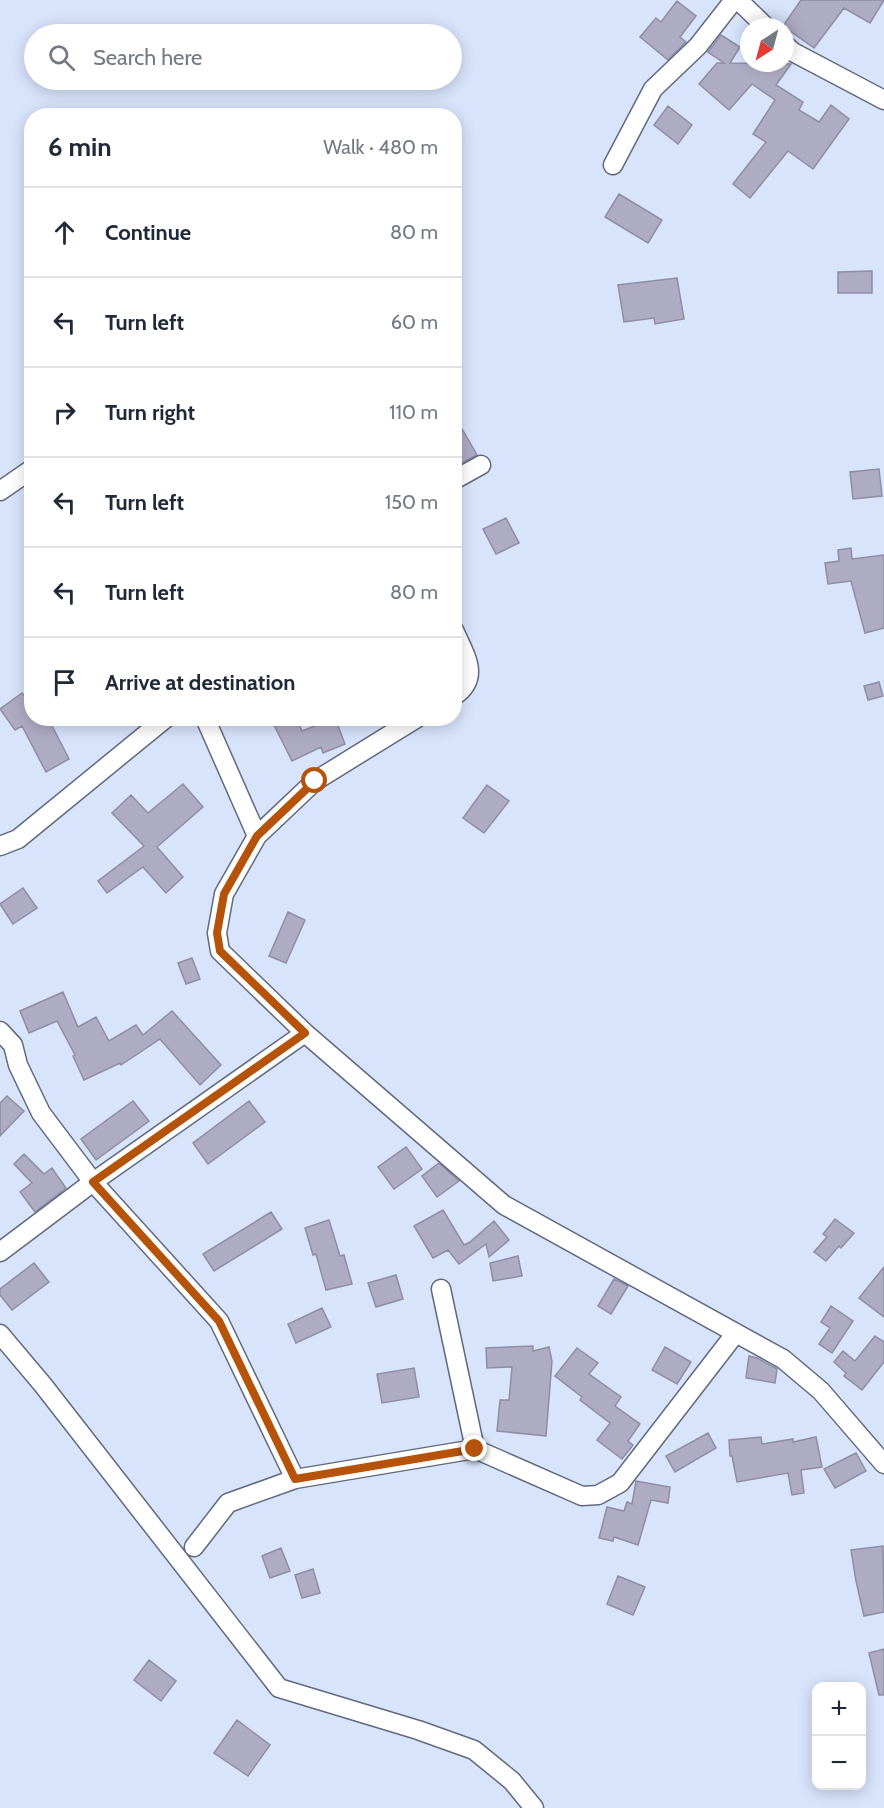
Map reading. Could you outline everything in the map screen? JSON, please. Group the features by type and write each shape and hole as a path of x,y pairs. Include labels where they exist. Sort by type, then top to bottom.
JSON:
{"street":[{"path":"613,165 653,89 698,45 736,0 756,18"},
{"path":"794,53 884,100"},
{"path":"462,476 481,465"},
{"path":"0,491 24,474"},
{"path":"462,648 470,667 469,681 462,690"},
{"path":"0,846 18,839 156,726"},
{"path":"209,726 257,836"},
{"path":"404,726 315,781 257,836 224,894 217,933 220,951 305,1033 504,1205 783,1359 821,1391 884,1464"},
{"path":"0,1031 13,1045 18,1065 41,1113 93,1182 219,1321 295,1479"},
{"path":"0,1252 93,1182 305,1033"},
{"path":"441,1289 475,1449"},
{"path":"0,1334 43,1385 279,1688 418,1730 474,1750 512,1781 534,1808"},
{"path":"194,1547 228,1503 295,1479 475,1449 582,1496 598,1495 620,1483 735,1334"}],"building":[{"path":"801,0 884,0 870,23 844,8 814,48 794,34 794,18 789,18"},
{"path":"677,1 696,16 680,37 686,42 668,60 640,37 656,18 661,22"},
{"path":"721,35 740,47 730,63 740,63 740,72 785,72 776,85 803,102 799,110 819,122 831,105 849,119 813,169 788,151 750,198 733,184 766,142 753,134 775,100 752,84 729,110 699,84 717,63 724,63 708,52"},
{"path":"668,106 692,125 678,144 654,125"},
{"path":"619,194 662,220 648,243 605,217"},
{"path":"872,271 872,293 838,293 838,272"},
{"path":"677,278 684,319 655,324 654,318 624,322 618,285"},
{"path":"462,429 477,455 462,463"},
{"path":"879,469 882,496 853,499 850,472"},
{"path":"506,518 519,543 496,554 483,529"},
{"path":"851,548 852,559 884,555 884,628 865,633 851,581 828,584 825,563 839,561 838,550"},
{"path":"879,682 883,696 868,700 864,686"},
{"path":"22,693 24,696 24,726 52,726 69,759 46,772 22,726 15,730 0,709"},
{"path":"274,726 300,726 302,731 315,726 338,726 345,744 323,753 321,747 292,761"},
{"path":"183,784 203,807 157,847 183,877 166,893 143,867 107,893 98,881 144,846 112,813 131,795 148,813"},
{"path":"487,785 509,801 484,833 463,818"},
{"path":"23,888 37,908 13,924 0,904"},
{"path":"288,912 305,920 286,963 269,956"},
{"path":"192,958 200,979 186,984 178,963"},
{"path":"63,992 78,1027 96,1017 109,1041 136,1025 143,1035 172,1011 221,1065 200,1085 160,1039 121,1065 120,1063 84,1080 73,1056 75,1055 57,1021 29,1033 20,1011"},
{"path":"7,1096 24,1111 0,1136 0,1103"},
{"path":"133,1101 149,1121 96,1160 81,1139"},
{"path":"249,1101 265,1122 208,1164 193,1143"},
{"path":"406,1147 422,1169 394,1189 378,1167"},
{"path":"24,1154 44,1174 52,1168 66,1188 35,1212 20,1192 32,1183 14,1164"},
{"path":"439,1163 459,1181 437,1197 422,1176"},
{"path":"443,1210 464,1245 494,1221 509,1240 489,1257 486,1244 459,1264 448,1250 433,1258 414,1226"},
{"path":"271,1212 282,1229 214,1271 203,1254"},
{"path":"835,1219 854,1233 826,1261 814,1252 827,1237 823,1234"},
{"path":"329,1220 340,1256 344,1255 352,1284 326,1290 316,1254 313,1255 305,1228"},
{"path":"518,1256 522,1276 493,1281 490,1263"},
{"path":"34,1263 49,1282 12,1310 0,1295 0,1289"},
{"path":"884,1267 884,1317 859,1298"},
{"path":"396,1275 403,1299 376,1307 368,1283"},
{"path":"614,1279 628,1286 611,1314 598,1306"},
{"path":"831,1306 853,1321 832,1353 819,1344 830,1328 821,1322"},
{"path":"322,1308 331,1327 296,1343 288,1324"},
{"path":"875,1336 884,1342 884,1362 862,1390 844,1376 846,1373 834,1362 843,1351 855,1361"},
{"path":"533,1346 533,1351 549,1347 552,1361 546,1436 497,1431 500,1400 509,1400 512,1367 487,1368 486,1348"},
{"path":"665,1347 691,1362 677,1384 652,1370"},
{"path":"577,1348 598,1363 589,1374 621,1397 615,1406 640,1424 628,1441 633,1445 622,1459 597,1440 610,1423 580,1400 582,1397 555,1376"},
{"path":"749,1356 777,1369 775,1383 746,1378"},
{"path":"414,1368 419,1397 382,1403 377,1374"},
{"path":"708,1433 716,1448 675,1472 666,1456"},
{"path":"761,1437 762,1444 793,1439 793,1442 816,1437 822,1467 801,1470 804,1493 792,1495 788,1473 737,1482 732,1456 730,1456 729,1440"},
{"path":"856,1453 866,1471 835,1488 824,1469"},
{"path":"636,1481 670,1487 668,1503 651,1500 638,1545 614,1537 613,1541 599,1538 607,1507 624,1511 627,1502 632,1504"},
{"path":"883,1546 884,1612 864,1616 851,1550"},
{"path":"281,1548 290,1571 270,1578 262,1556"},
{"path":"313,1569 320,1593 302,1598 295,1575"},
{"path":"618,1576 645,1587 633,1615 607,1604"},
{"path":"884,1649 884,1695 879,1695 869,1653"},
{"path":"149,1660 176,1681 161,1701 134,1680"},
{"path":"237,1720 270,1745 248,1776 214,1753"}],"route":[{"path":"315,781 257,836 224,894 217,933 220,951 305,1033 93,1182 219,1321 295,1479 475,1449"}]}
